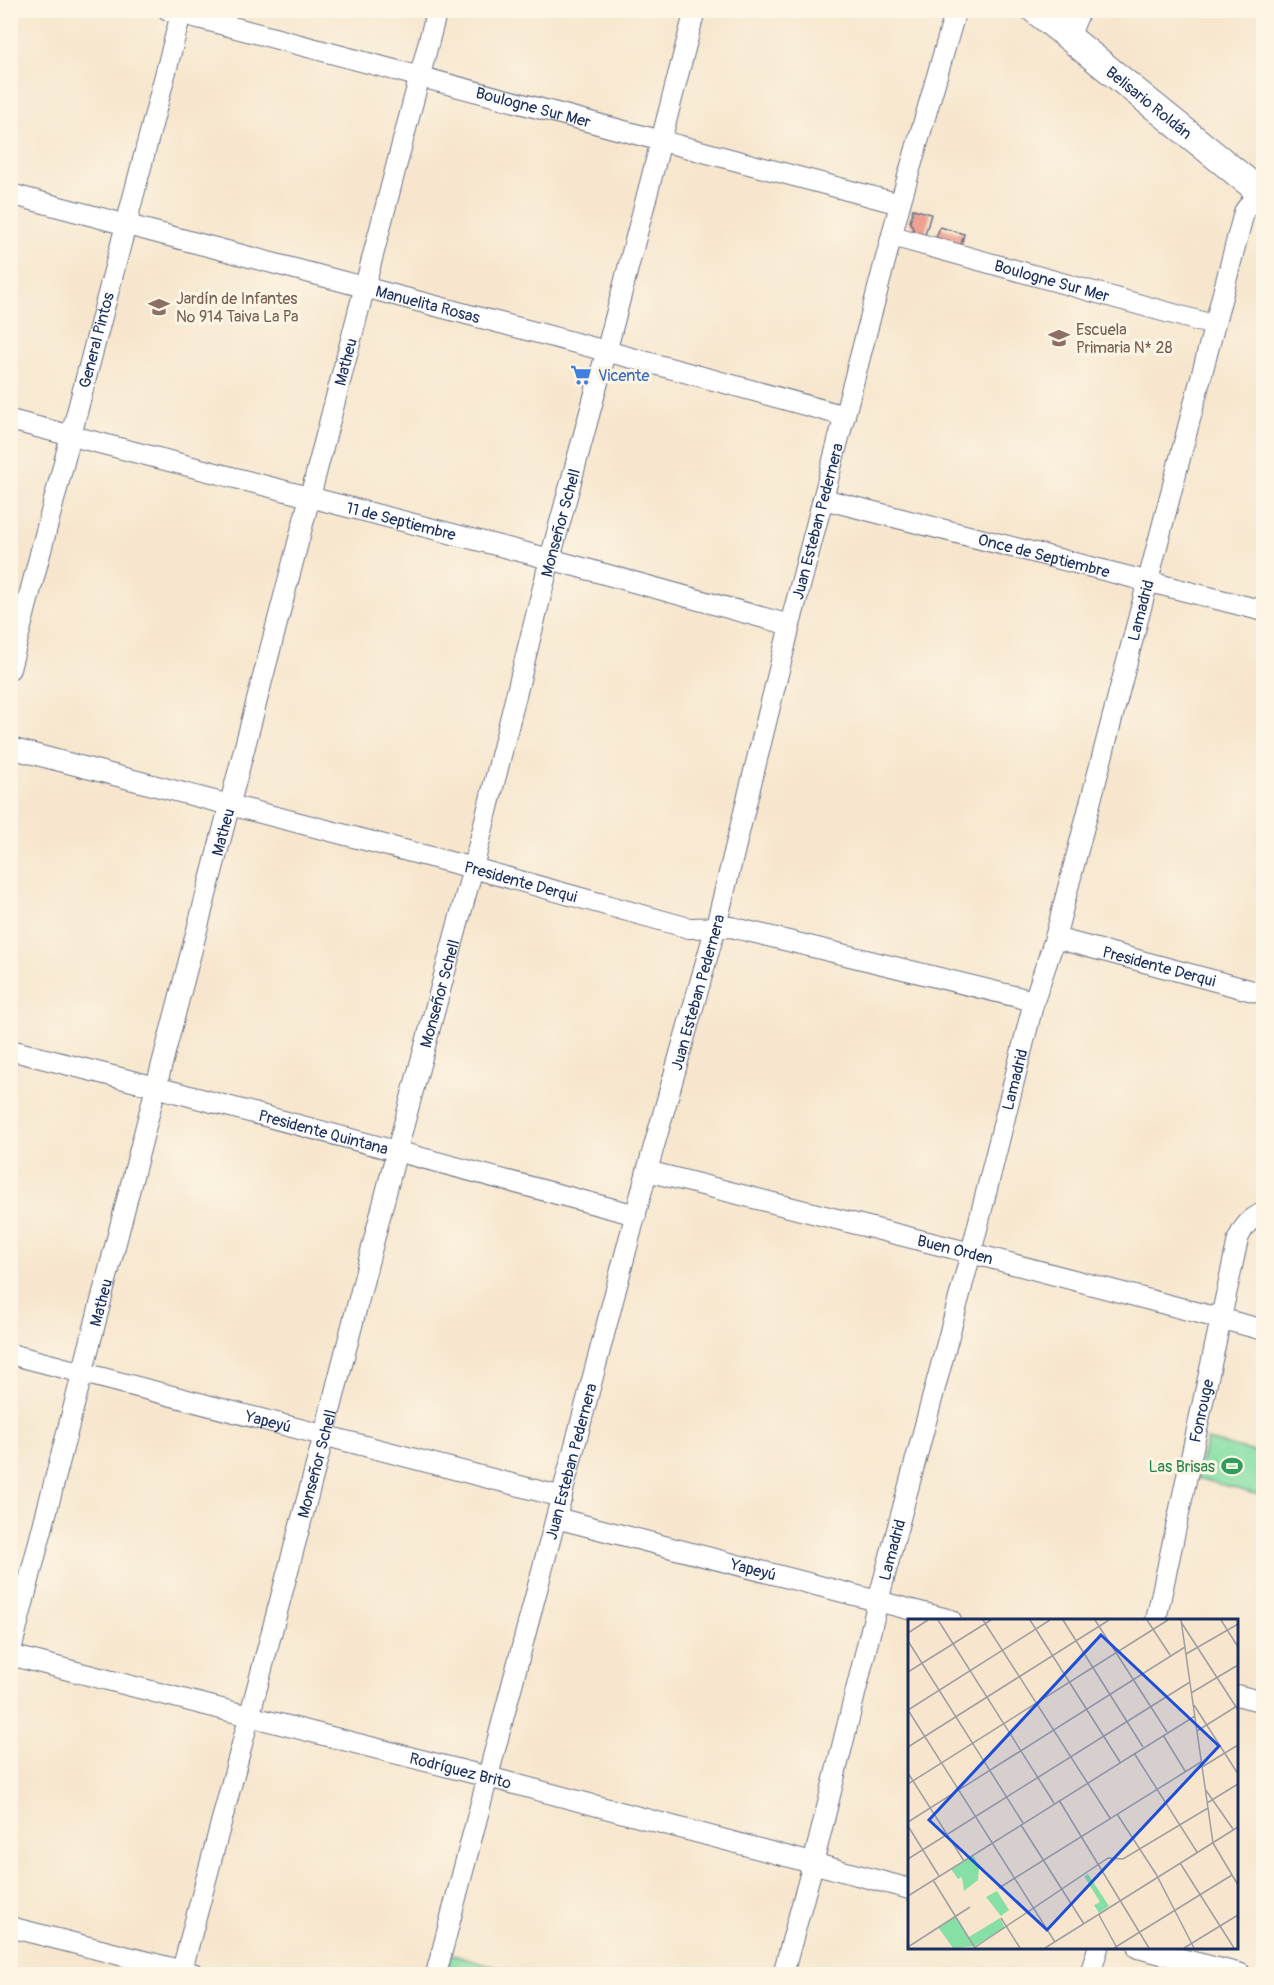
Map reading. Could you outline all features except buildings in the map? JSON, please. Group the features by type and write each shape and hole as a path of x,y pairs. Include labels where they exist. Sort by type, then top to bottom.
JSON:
{"street":[{"name":"Matheu","path":"10,1654 437,10"},
{"name":"Monseñor Schell","path":"186,1973 249,1716 473,868 550,559 695,10"},
{"name":"Juan Esteban Pedernera","path":"436,1974 647,1171 716,926 790,625 900,204 956,10"},
{"name":"Belisario Roldán","path":"1035,10 1261,193"},
{"path":"1069,38 1080,10"},
{"name":"Boulogne Sur Mer","path":"177,12 900,204"},
{"name":"General Pintos","path":"10,669 127,225 177,12"},
{"name":"Lamadrid","path":"783,1974 813,1864 878,1601 971,1253 1034,1001 1055,938 1213,325 1244,212 1261,193"},
{"name":"Manuelita Rosas","path":"10,194 607,350 845,416"},
{"name":"Boulogne Sur Mer","path":"892,236 1213,325"},
{"name":"11 de Septiembre","path":"10,420 550,559 790,625"},
{"name":"Once de Septiembre","path":"823,499 1263,611"},
{"name":"Presidente Derqui","path":"10,748 473,868 689,928 731,927 1034,1001"},
{"name":"Presidente Derqui","path":"1055,938 1263,994"},
{"name":"Presidente Quintana","path":"10,1050 397,1150 636,1215"},
{"name":"Buen Orden","path":"647,1171 1263,1330"},
{"name":"Fonrouge","path":"1156,1619 1238,1239 1244,1226 1263,1212"},
{"name":"Yapeyú","path":"10,1354 562,1497"},
{"name":"Yapeyú","path":"556,1518 947,1619"},
{"name":"Rodríguez Brito","path":"10,1654 908,1888"},
{"path":"1238,1696 1263,1702"},
{"path":"10,1927 186,1973"},
{"path":"1090,1974 1097,1949"},
{"path":"1146,1949 1241,1974"}],"green space":[{"name":"Las Brisas","path":"1207,1440 1263,1454 1263,1496 1197,1478"},
{"path":"442,1952 520,1974 436,1974"}],"place":[{"name":"Jardín de Infantes Nº 914 Taiva La Pa","path":"159,307"},
{"name":"Escuela Primaria N* 28","path":"1059,338"},
{"name":"Vicente","path":"581,375"},
{"name":"Las Brisas","path":"1232,1466"}]}
